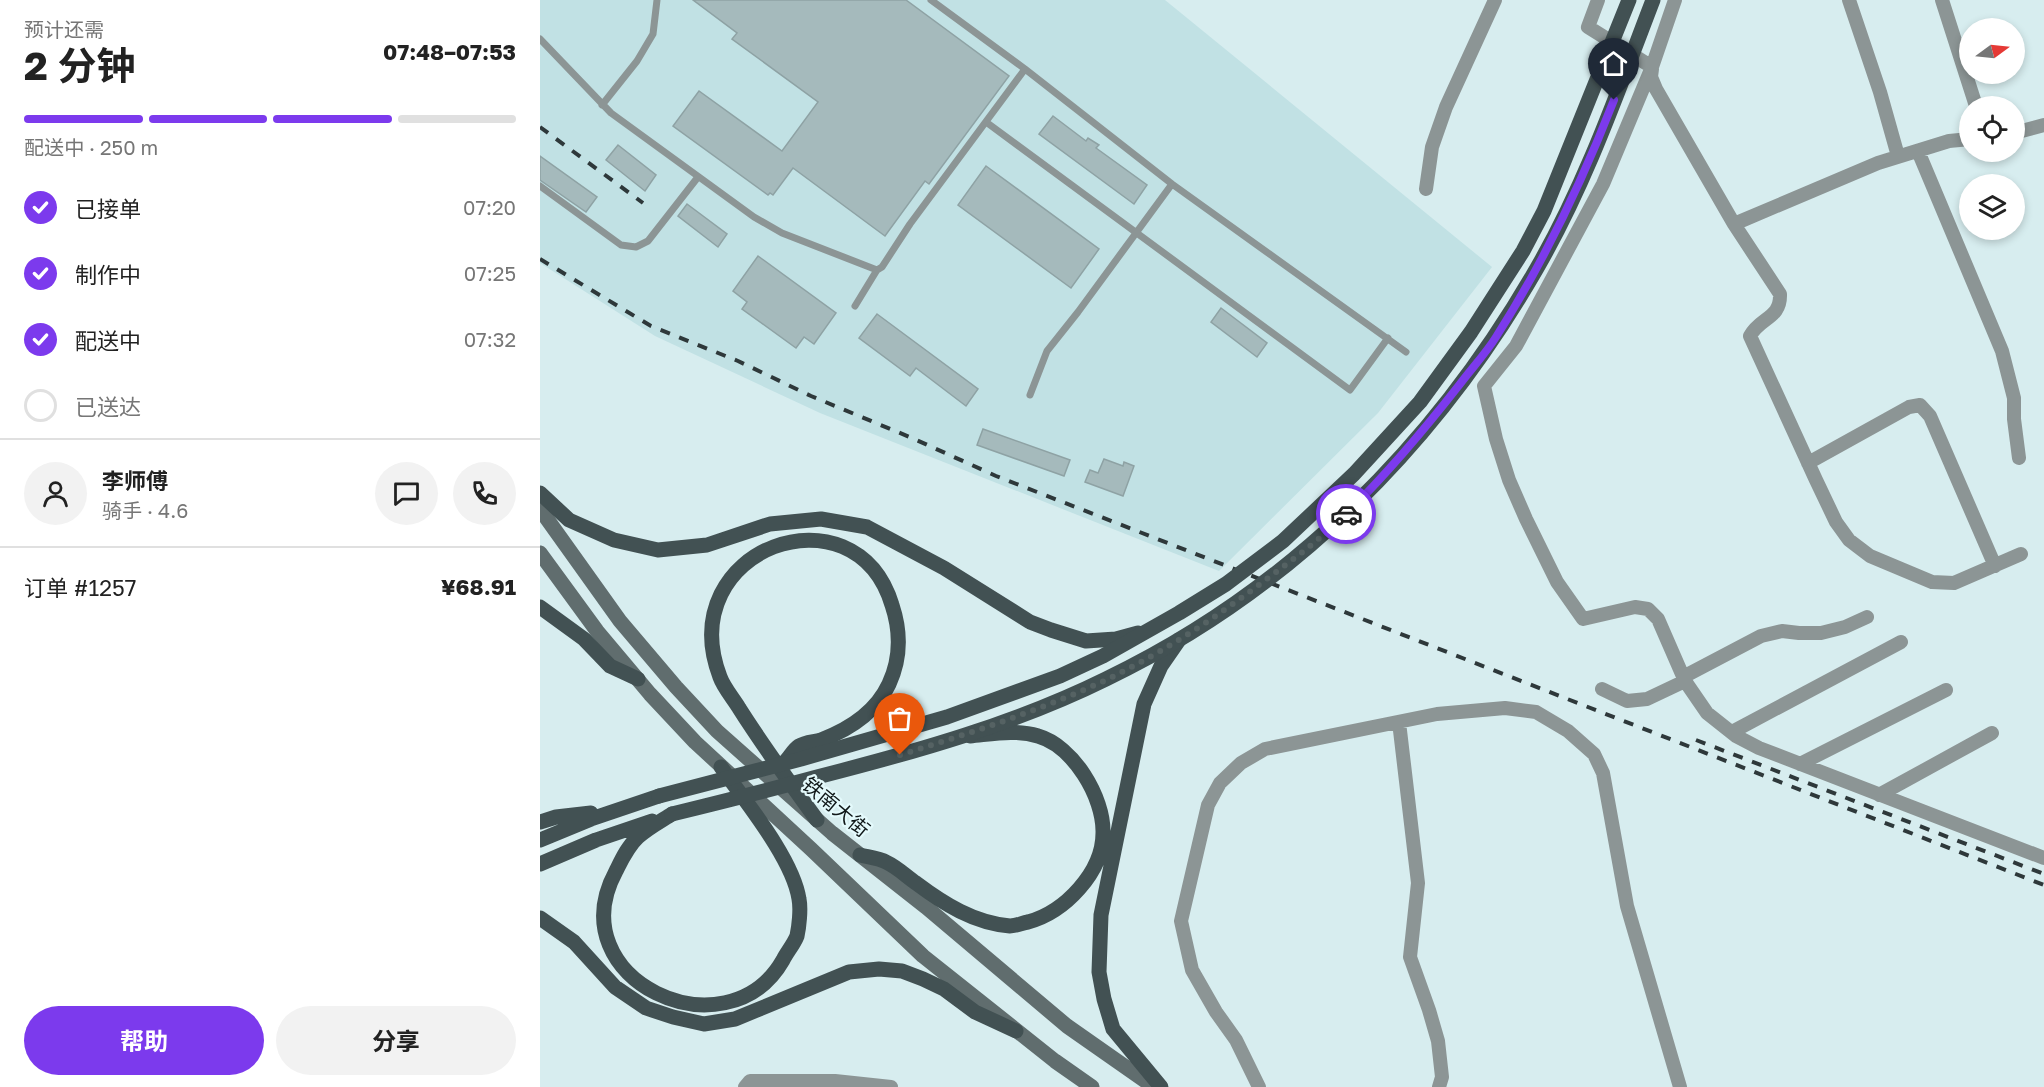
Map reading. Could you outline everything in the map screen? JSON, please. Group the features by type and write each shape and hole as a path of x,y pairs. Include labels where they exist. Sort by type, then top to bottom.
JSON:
{"main road":[{"path":"540,840 659,796 968,710 1060,676 1103,656 1226,584 1282,541 1354,474 1420,402 1471,332 1523,251 1544,211 1629,0"},
{"path":"540,864 596,840 672,814 881,760 955,738 1076,693 1108,679 1199,628 1241,599 1334,527 1423,432 1495,339 1539,265 1591,161 1653,0"},
{"path":"540,493 569,520 614,540 658,550 707,545 770,524 821,519 867,526 901,543 1021,617 1051,630 1086,641 1116,639 1152,628"},
{"name":"铁南大街","path":"540,509 620,621 676,687 717,730 817,820 926,907 1067,1026 1154,1087"},
{"path":"784,763 799,746 834,735 860,720 879,702 897,665 899,645 898,621 891,599 880,577 861,556 834,544 801,539 774,545 745,562 727,581 716,606 712,634 713,650 720,678 749,725 817,820"},
{"path":"540,553 597,631 694,742 923,956 1054,1061 1092,1087"},
{"path":"540,607 584,639 610,666 638,679"},
{"path":"1161,1087 1113,1029 1099,972 1101,915 1144,704 1161,666 1179,640"},
{"path":"860,855 885,861 943,903 974,918 1013,926 1055,911 1085,882 1097,858 1103,833 1097,803 1087,777 1064,750 1039,736 1014,732 955,738"},
{"path":"672,814 637,838 626,852 609,883 602,915 609,947 622,968 641,985 660,995 700,1005 726,1003 750,994 776,972 797,936 800,900 787,863 721,767"},
{"path":"540,822 556,817 615,811"},
{"path":"540,918 574,942 615,987 646,1008 673,1017 704,1023 735,1019 849,972 879,969 902,971 923,979 944,989 975,1012 1016,1031"}],"street":[{"path":"1426,189 1432,147 1446,107 1495,0"},
{"path":"1598,0 1587,27 1652,67"},
{"path":"1676,0 1652,67 1603,184 1516,346 1484,386 1496,439 1509,480 1557,582 1583,619 1635,607 1648,609 1659,619 1684,679 1707,713 1731,732 1759,748 2044,858"},
{"path":"1849,0 1880,92 1898,156"},
{"path":"1942,0 1973,96"},
{"path":"1652,67 1651,77 1656,89 1734,224 1780,294 1780,304 1774,315 1754,328 1750,336 1836,522 1849,540 1870,556 1932,582 1954,583 2021,554"},
{"path":"2025,130 2044,125"},
{"path":"1734,224 1878,163 1949,141 1959,140"},
{"path":"1918,151 2002,351 2014,398 2019,458"},
{"path":"1808,463 1909,407 1920,405 1930,416 1995,566"},
{"path":"1602,689 1627,700 1647,699 1761,636 1782,631 1821,633 1845,627 1867,617"},
{"path":"1731,732 1901,642"},
{"path":"1800,764 1946,690"},
{"path":"1259,1087 1236,1040 1216,1012 1192,970 1181,921 1208,805 1220,783 1242,763 1264,749 1437,714 1505,708 1536,712 1568,731 1594,754 1603,773 1627,906 1680,1087"},
{"path":"1399,722 1418,883 1410,957 1419,986 1430,1010 1438,1041 1442,1077 1439,1087"},
{"path":"1879,795 1992,733"},
{"path":"745,1087 750,1081 835,1081 891,1087"}],"lane":[{"path":"602,105 637,61 653,34 657,0"},
{"path":"931,0 1025,69 1172,184 1406,352"},
{"path":"540,39 602,105 754,217 782,233 877,270"},
{"path":"855,306 877,270 882,267 910,224 1025,69"},
{"path":"986,122 1350,390 1388,338"},
{"path":"540,186 621,245 636,247 648,241 698,177"},
{"path":"1030,394 1047,351 1172,184"}],"shaded area":[{"path":"540,0 1165,0 1492,267 1378,413 1219,571 820,413 655,336 540,263"}],"building":[{"path":"693,0 906,0 1009,76 929,184 925,181 885,236 793,168 773,195 770,193 768,195 673,126 699,91 782,151 818,102 732,39 737,33"},
{"path":"1053,116 1086,141 1088,138 1099,145 1096,148 1147,185 1134,204 1039,134"},
{"path":"618,145 656,175 645,191 606,160"},
{"path":"540,156 597,197 586,212 540,180"},
{"path":"986,166 1099,249 1071,288 958,205"},
{"path":"687,204 727,234 718,247 678,216"},
{"path":"758,256 836,313 814,344 804,337 796,348 742,309 747,302 733,291"},
{"path":"1221,308 1267,343 1257,357 1211,322"},
{"path":"877,314 978,389 966,406 916,368 910,376 859,338"},
{"path":"983,429 1070,460 1064,476 977,445"},
{"path":"1104,459 1123,466 1124,462 1134,466 1123,496 1085,482 1090,470 1098,473"}],"railway":[{"path":"540,127 643,203"},
{"path":"540,259 651,326 738,361 811,396 996,476 2044,885"},
{"path":"1696,740 2044,874"}],"way so far":[{"path":"900,755 983,729 1066,698 1108,679 1199,628 1241,599 1301,554 1346,514"}],"route":[{"path":"1346,514 1423,432 1495,339 1557,230 1591,161 1614,100"}]}
